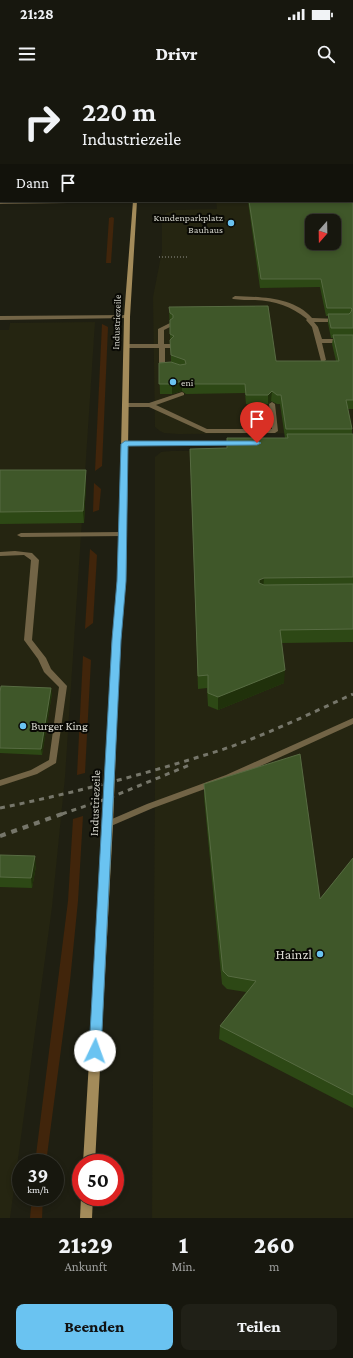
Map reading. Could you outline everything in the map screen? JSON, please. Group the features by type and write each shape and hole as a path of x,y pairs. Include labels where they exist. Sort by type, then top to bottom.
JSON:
{"main road":[{"name":"Industriezeile","path":"90,1154 108,824 116,640 122,581 127,346 135,202"},
{"path":"86,1218 87,1206"}],"street":[{"path":"0,203 68,202"},
{"path":"235,298 269,300 285,303 298,309 314,326 319,341 322,360"},
{"path":"0,318 128,317"},
{"path":"309,320 348,320"},
{"path":"170,325 161,329 162,364 175,369"},
{"path":"319,341 353,340"},
{"path":"127,346 170,346"},
{"path":"126,405 150,405 182,394"},
{"path":"150,405 206,431 275,431 272,404"},
{"path":"125,444 242,443"},
{"path":"21,535 122,534"},
{"path":"0,554 29,554 33,556 35,560 28,640 42,658 47,670 62,686 55,749 52,760 44,768 25,776 0,783"},
{"path":"108,824 150,806 229,777 353,721"}],"path":[{"path":"159,257 188,257"}],"shaded area":[{"path":"216,202 352,202 353,433 178,434 164,433 155,427 153,297 162,251 162,218 166,213 176,210 217,209"},
{"path":"109,218 114,218 111,263 106,263"},
{"path":"95,322 65,777 52,907 19,1154 12,1154 12,1203 10,1218 0,1218 0,330 9,330 10,323"},
{"path":"102,324 108,327 102,466 95,471"},
{"path":"353,450 353,1218 152,1218 155,788 155,457 161,452 171,451"},
{"path":"94,483 101,489 99,510 93,512"},
{"path":"90,549 97,555 93,623 85,629"},
{"path":"83,656 91,660 85,773 77,775"},
{"path":"83,816 78,901 70,981 47,1154 36,1154 68,901 73,819"},
{"path":"31,1206 43,1206 42,1218 30,1218"}],"building":[{"path":"249,202 353,202 353,328 331,328 328,314 349,314 352,309 327,308 321,279 261,279"},
{"path":"268,306 276,361 339,361 333,335 353,335 353,400 346,400 352,429 286,429 281,395 277,395 272,391 268,395 246,395 245,384 186,384 182,381 172,384 159,384 159,363 171,362 180,365 186,364 185,360 171,355 170,340 174,336 170,334 170,320 173,318 173,315 170,313 169,307"},
{"path":"287,434 353,434 353,577 264,578 259,580 259,583 264,585 353,584 353,629 280,630 285,670 218,697 208,693 208,675 198,676 190,449 227,448 227,438 288,438"},
{"path":"0,470 86,470 83,511 0,512"},
{"name":"Burger King","path":"1,686 51,688 41,749 0,748"},
{"path":"300,754 320,899 353,858 353,1095 220,1026 256,981 228,976 223,971 204,784"},
{"path":"0,855 35,856 31,878 0,877"}],"railway":[{"path":"0,808 103,784 224,749 280,727 353,694"},
{"path":"62,814 109,798 192,764"},
{"path":"0,836 65,813"}],"place":[{"name":"Kundenparkplatz Bauhaus","path":"231,223"},
{"name":"eni","path":"173,382"},
{"name":"Burger King","path":"23,726"},
{"name":"Hainzl","path":"320,954"}],"route":[{"path":"95,1051 108,824 116,640 122,581 125,444 257,443"}]}
